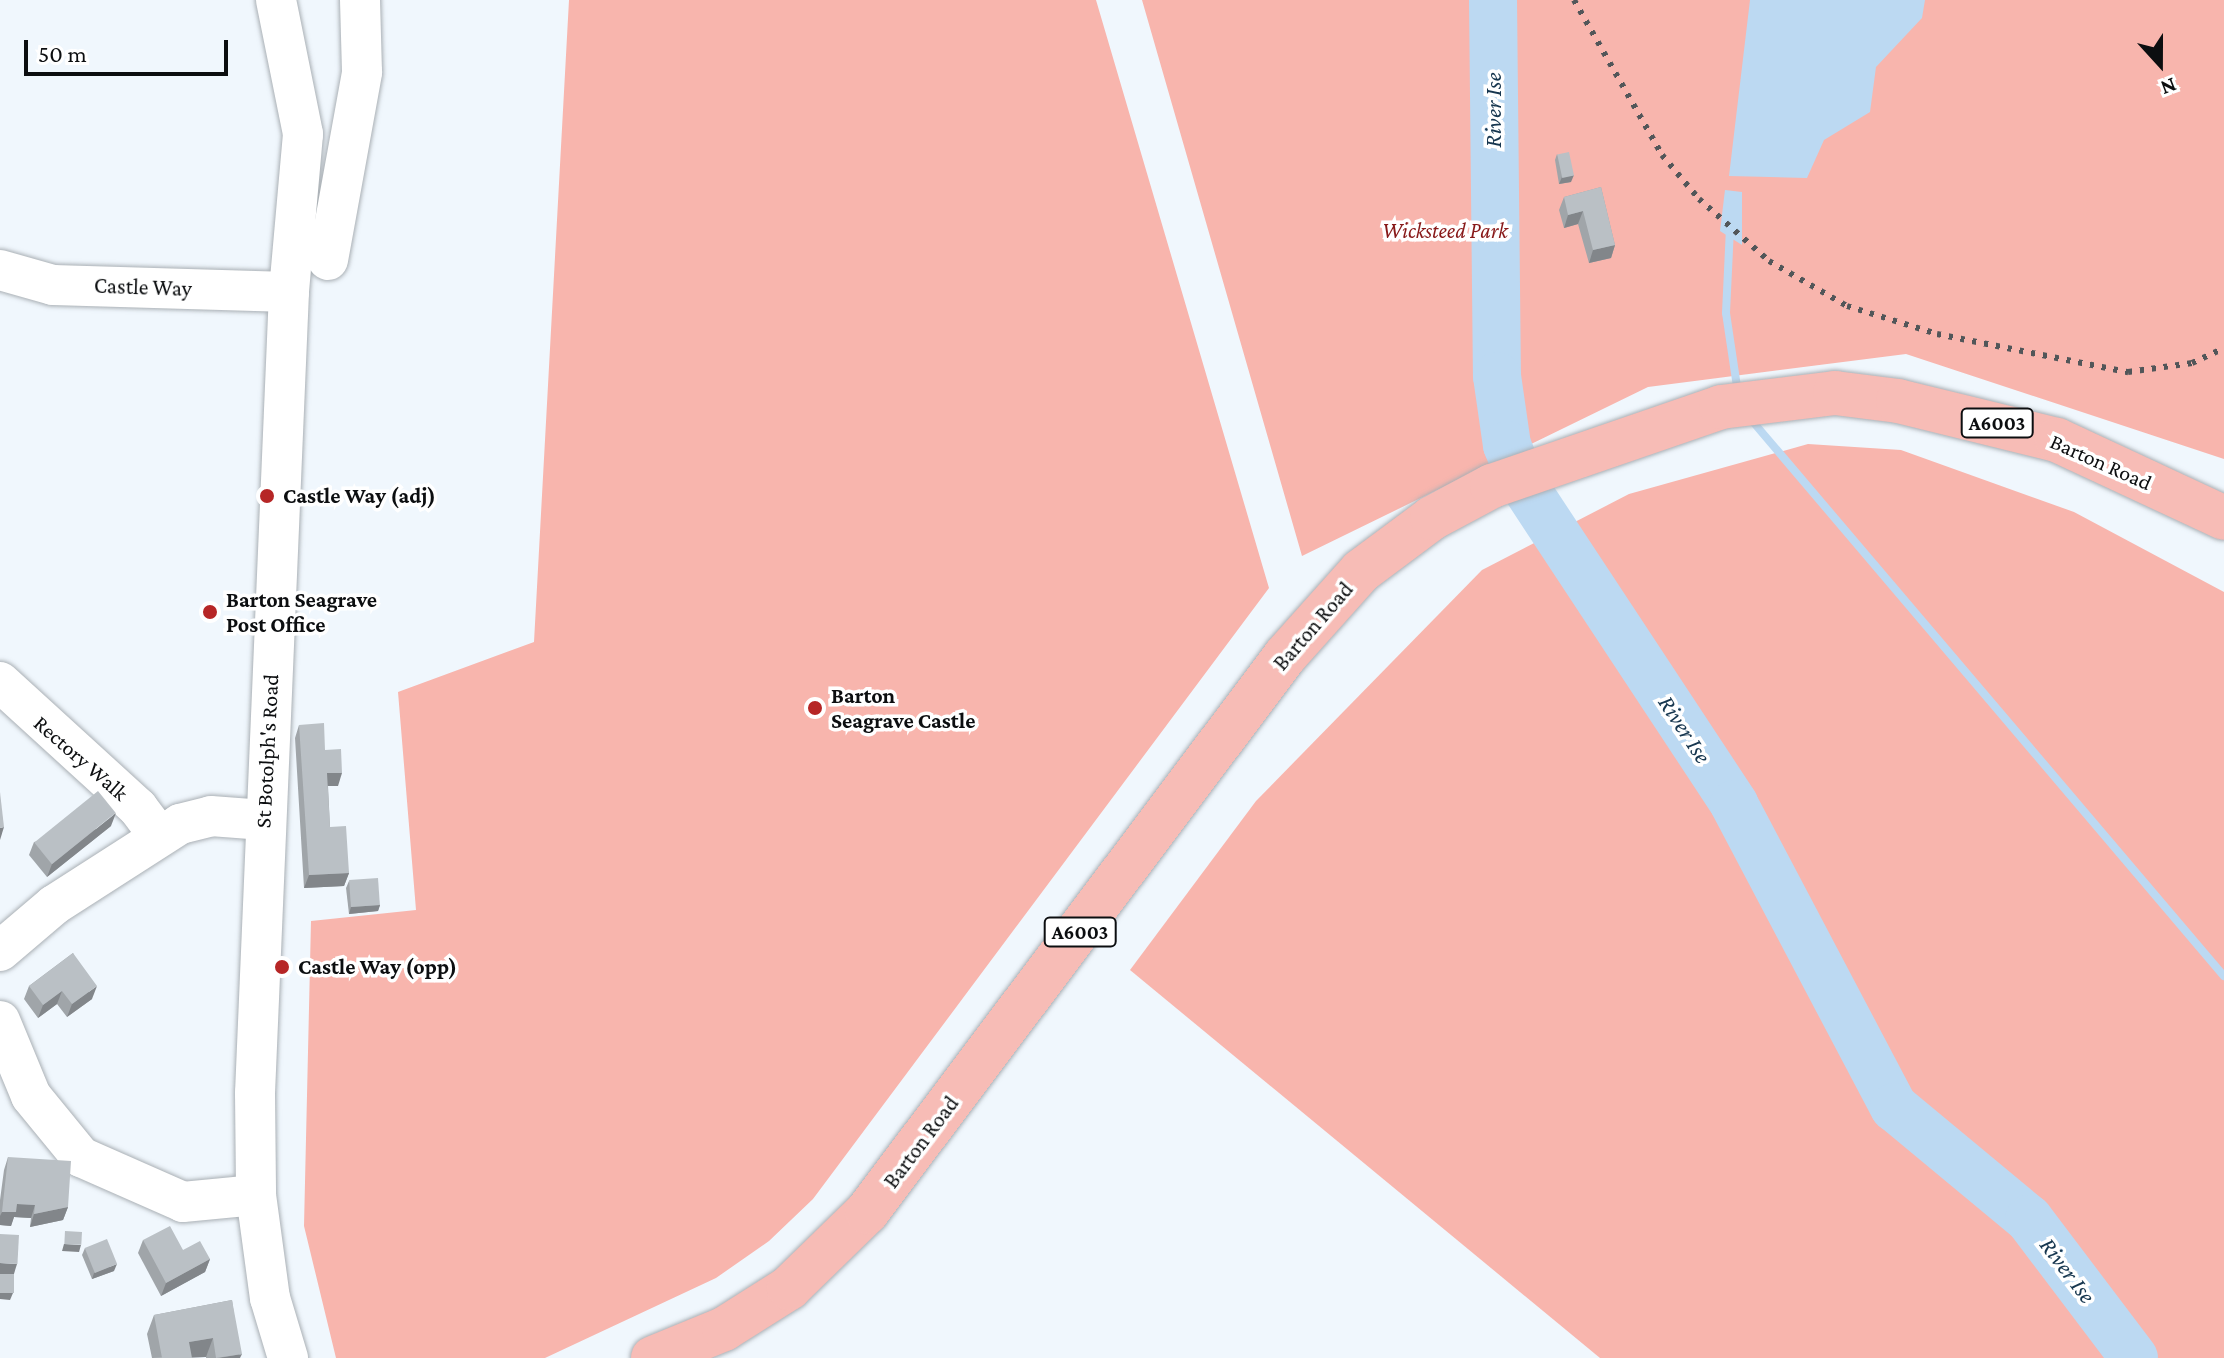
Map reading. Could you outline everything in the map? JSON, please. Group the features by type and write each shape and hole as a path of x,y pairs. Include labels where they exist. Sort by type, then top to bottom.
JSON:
{"main road":[{"name":"Barton Road","path":"653,1358 724,1329 789,1288 867,1212 1285,656 1361,571 1432,518 1492,486 1699,414 1754,400 1835,393 1977,417 2057,440 2224,518"}],"street":[{"name":"St Botolph's Road","path":"276,0 303,134 289,292 264,820 256,1195 270,1298 288,1358"},
{"path":"328,260 354,134 362,72 360,0"},
{"path":"303,134 354,134"},
{"name":"Castle Way","path":"0,270 53,285 289,292"},
{"name":"Rectory Walk","path":"0,682 138,808 159,836"},
{"path":"0,951 54,905 159,836 211,816 264,820"},
{"path":"0,1021 31,1096 81,1157 183,1202 256,1195"}],"green space":[{"path":"569,0 1096,0 1269,588 813,1199 769,1241 716,1278 545,1358 336,1358 304,1226 311,921 416,910 398,692 534,642"},
{"name":"Wicksteed Park","path":"1142,0 2224,0 2224,459 1906,354 1648,387 1302,556"},
{"path":"1808,444 1901,450 2074,512 2224,592 2224,1358 1600,1358 1130,970 1256,801 1482,570 1629,494"}],"water":[{"path":"1750,0 1925,0 1922,18 1876,67 1870,112 1824,140 1807,178 1729,176"},
{"path":"1725,190 1742,192 1742,245 1720,231"}],"building":[{"path":"1569,152 1574,175 1562,178 1557,154"},
{"path":"1601,187 1615,245 1593,250 1583,211 1568,215 1564,197"},
{"path":"324,723 325,750 341,749 342,773 327,773 330,827 346,826 349,873 309,875 299,725"},
{"path":"98,791 116,813 52,864 34,843"},
{"path":"0,792 4,827 0,828"},
{"path":"378,878 380,905 351,907 349,880"},
{"path":"73,953 97,986 72,1004 62,991 43,1005 29,986"},
{"path":"8,1157 71,1161 68,1207 34,1214 35,1205 17,1204 16,1212 2,1212"},
{"path":"170,1226 183,1250 200,1241 210,1259 166,1283 143,1240"},
{"path":"65,1231 82,1232 81,1245 64,1244"},
{"path":"0,1234 19,1235 17,1264 0,1263"},
{"path":"107,1239 117,1264 95,1273 85,1248"},
{"path":"0,1274 14,1274 14,1293 0,1293"},
{"path":"232,1300 242,1354 216,1358 213,1338 189,1342 192,1358 162,1358 154,1315"}],"waterway":[{"name":"River Ise","path":"1493,0 1497,376 1507,445 1522,482 1734,804 1894,1107 2029,1219 2134,1358"},
{"path":"1730,228 1726,313 1738,393"},
{"path":"1748,416 2224,976"}],"railway":[{"path":"1574,0 1662,155 1699,199 1769,261 1847,306 1937,334 2128,372 2192,363 2224,348"}],"place":[{"name":"Castle Way (adj)","path":"267,496"},
{"name":"Barton Seagrave Post Office","path":"210,612"},
{"name":"Barton Seagrave Castle","path":"815,708"},
{"name":"Castle Way (opp)","path":"282,967"}]}
